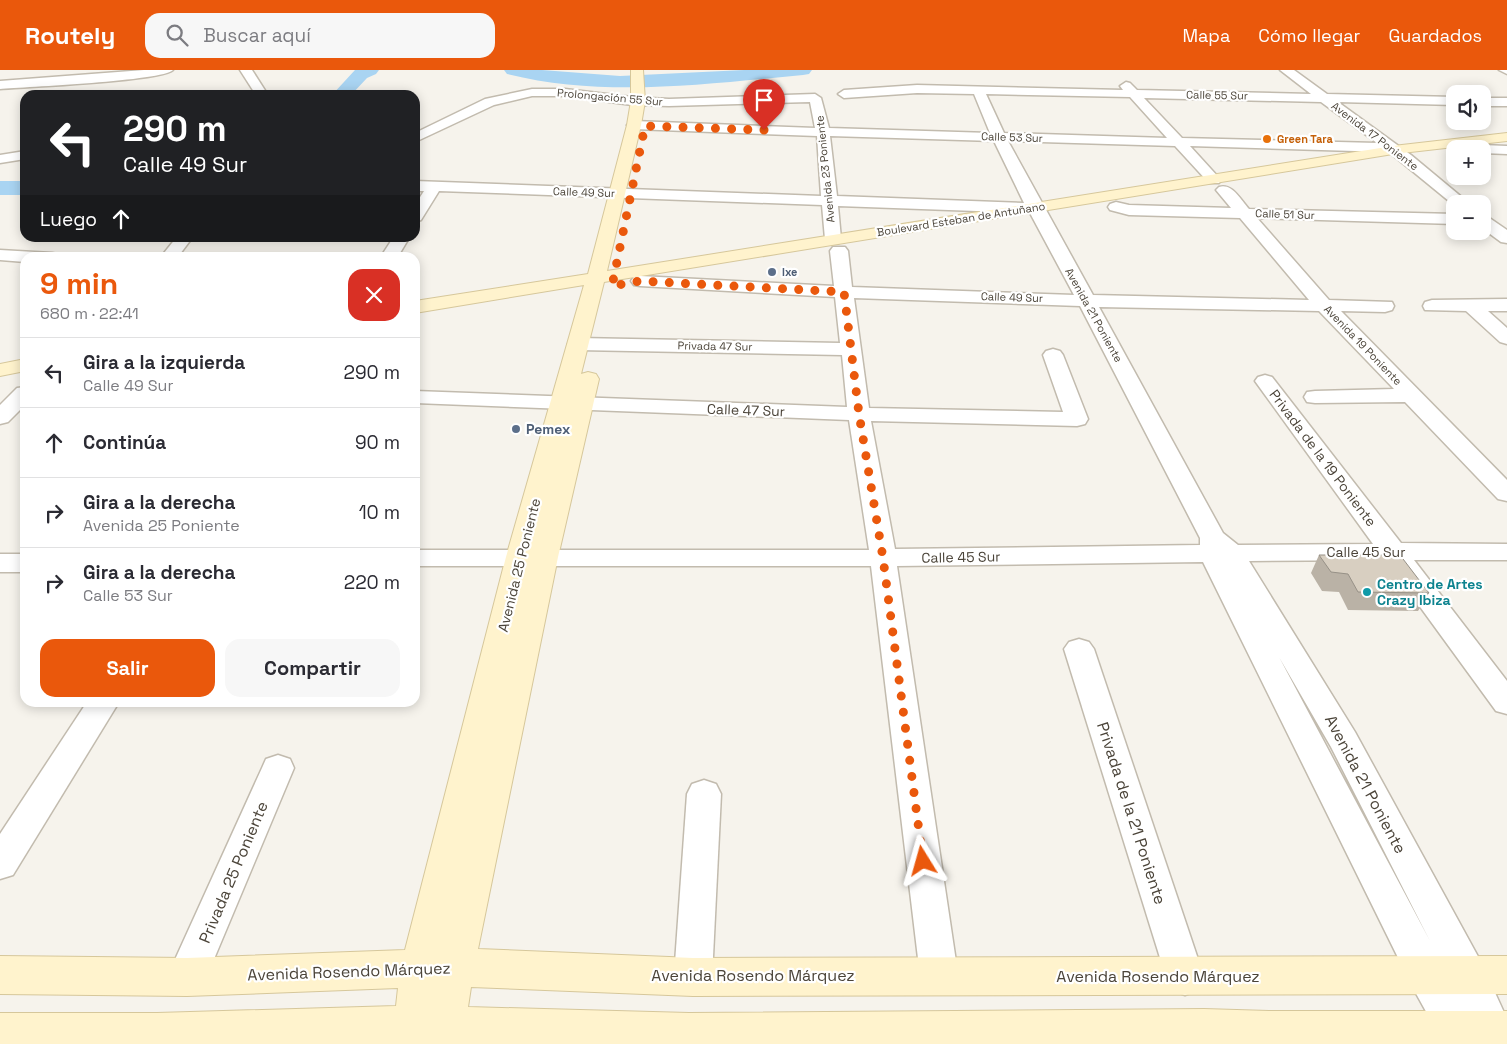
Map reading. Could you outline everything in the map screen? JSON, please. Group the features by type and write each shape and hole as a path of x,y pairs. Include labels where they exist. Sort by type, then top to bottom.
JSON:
{"main road":[{"name":"Avenida 25 Poniente","path":"427,1035 438,967 532,557 571,403 607,277 640,125 643,95 641,71"},
{"name":"Boulevard Esteban de Antuñano","path":"1037,213 1116,207 1219,185 1397,152 1507,137"},
{"path":"1491,148 1507,146"},
{"name":"Boulevard Esteban de Antuñano","path":"1397,152 1446,152"},
{"name":"Boulevard Esteban de Antuñano","path":"420,306 607,277 836,245 1219,185"},
{"name":"Avenida 25 Poniente","path":"624,194 626,221"},
{"name":"Boulevard Esteban de Antuñano","path":"420,319 607,277 640,281 836,245"},
{"path":"0,364 20,361"},
{"path":"0,370 20,366"},
{"path":"0,382 20,378"},
{"name":"Avenida Rosendo Márquez","path":"0,975 188,976 438,967 692,977 939,975 1184,978 1507,975"},
{"path":"0,1034 155,1039 427,1035 688,1039 1206,1037 1269,1032 1485,1036"}],"street":[{"path":"0,85 167,70"},
{"path":"246,70 259,90"},
{"name":"Avenida 17 Poniente","path":"1286,70 1397,152 1451,195"},
{"name":"Avenida 19 Poniente","path":"1118,74 1132,93 1245,213 1324,305 1507,494"},
{"path":"844,94 917,89 978,90"},
{"name":"Calle 55 Sur","path":"978,90 1446,101"},
{"name":"Avenida 21 Poniente","path":"978,90 997,136 1037,213 1086,300 1219,548 1306,741 1427,975 1485,1036"},
{"name":"Prolongación 55 Sur","path":"420,136 493,101 519,94 643,95 820,104"},
{"path":"1491,102 1507,102"},
{"name":"Avenida 23 Poniente","path":"820,104 829,201 844,292 859,414 883,558 939,975"},
{"name":"Calle 53 Sur","path":"640,125 823,132 1178,141 1397,152"},
{"path":"1491,149 1507,150"},
{"path":"0,159 20,156"},
{"path":"420,186 435,186"},
{"path":"420,209 435,186"},
{"name":"Calle 49 Sur","path":"435,186 829,201 1037,213"},
{"name":"Calle 51 Sur","path":"1116,207 1129,210 1446,219"},
{"path":"1491,220 1507,221"},
{"path":"1491,226 1507,238"},
{"path":"0,255 22,242"},
{"path":"173,252 181,242"},
{"path":"0,255 20,256"},
{"name":"Calle 49 Sur","path":"640,281 844,292 1086,300 1385,306"},
{"path":"1432,306 1507,305"},
{"path":"1470,306 1507,338"},
{"name":"Privada 47 Sur","path":"588,344 851,349"},
{"name":"Calle 47 Sur","path":"420,397 859,414 1077,419 1053,355"},
{"name":"Privada de la 19 Poniente","path":"1264,381 1507,703"},
{"path":"1315,397 1411,395"},
{"path":"0,418 20,397"},
{"name":"Avenida 21 Poniente","path":"1219,548 1344,741 1467,975 1485,1036"},
{"name":"Calle 45 Sur","path":"420,558 883,558 1219,548 1507,552"},
{"path":"0,563 20,563"},
{"name":"Privada de la 21 Poniente","path":"1079,649 1184,978"},
{"path":"0,864 101,707"},
{"name":"Privada 25 Poniente","path":"188,976 278,768"},
{"path":"692,977 704,794"}],"building":[{"path":"1319,555 1400,555 1429,593 1358,592 1348,574 1331,572"}],"waterway":[{"path":"346,90 361,74 370,70"},
{"path":"513,70 584,80 620,81 694,79 803,70"},
{"path":"0,188 20,188"}],"place":[{"name":"Green Tara","path":"1267,139"},
{"name":"Ixe","path":"772,272"},
{"name":"Pemex","path":"516,429"},
{"name":"Centro de Artes Crazy Ibiza","path":"1367,592"}],"route":[{"path":"764,130 645,126 612,286 640,281 844,292 859,414 883,558 923,861"}]}
